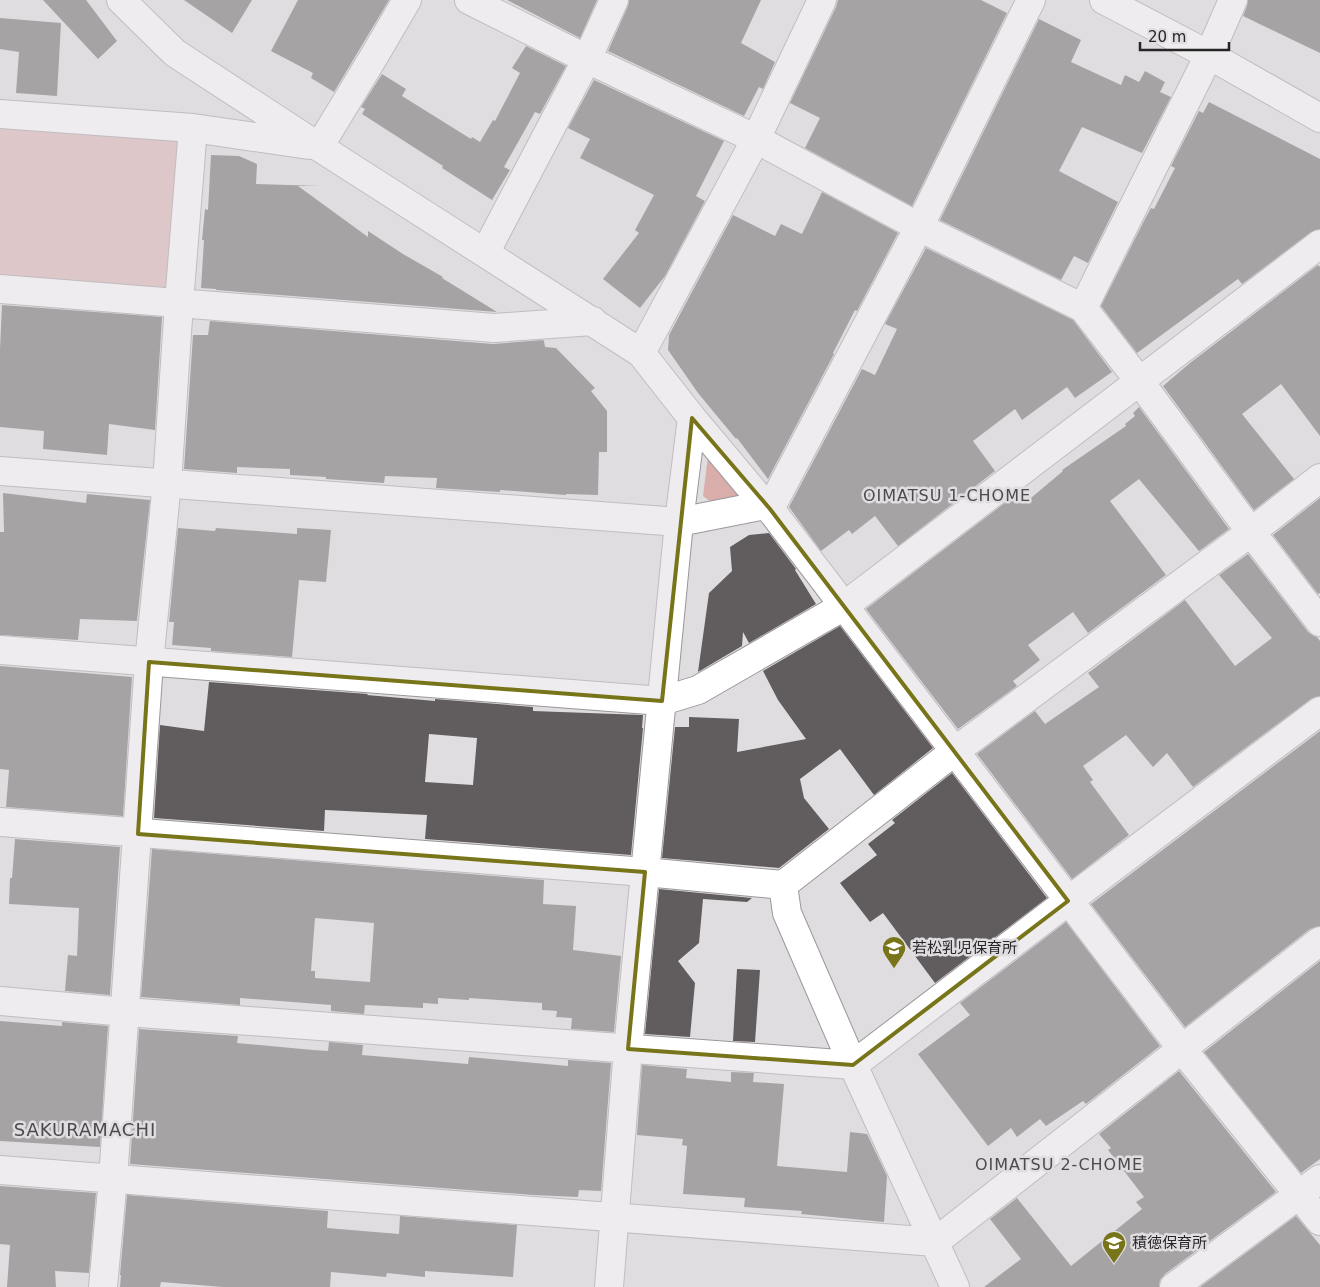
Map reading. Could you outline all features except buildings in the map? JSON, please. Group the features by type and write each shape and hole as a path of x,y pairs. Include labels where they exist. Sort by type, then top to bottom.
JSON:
{"street":[{"path":"121,0 175,53 641,353 692,418 768,507 1182,1049 1320,1221"},
{"path":"319,147 407,0"},
{"path":"469,0 586,59 756,139 920,227 1083,308 1320,622"},
{"path":"485,253 586,59 614,0"},
{"path":"641,353 756,139 822,0"},
{"path":"768,507 920,227 1031,0"},
{"path":"1104,0 1209,54 1320,118"},
{"path":"1083,308 1209,54 1233,0"},
{"path":"0,114 193,128 319,147"},
{"path":"103,1287 126,1012 149,662 167,483 193,128"},
{"path":"0,650 662,701 698,690 844,606 1320,244"},
{"path":"0,288 494,328 593,321"},
{"path":"608,1287 628,1049 678,522 692,418"},
{"path":"0,471 678,522 768,507"},
{"path":"0,822 645,872 783,885 955,751 1251,532 1320,478"},
{"path":"0,1001 126,1012 854,1065 1320,711"},
{"path":"783,885 788,913 854,1065 955,1287"},
{"path":"0,1170 935,1242 1320,941"},
{"path":"1174,1287 1320,1179"}],"highlighted area":[{"path":"692,418 770,509 1068,901 853,1065 628,1049 645,872 138,834 149,662 662,701"}],"shaded area":[{"path":"0,125 179,140 169,292 0,279"},
{"path":"708,456 740,494 734,504 711,502 703,496"}],"place":[{"name":"若松乳児保育所","path":"894,969"},
{"name":"積徳保育所","path":"1114,1264"}],"district":[{"name":"OIMATSU 1-CHOME","path":"947,495"},
{"name":"SAKURAMACHI","path":"85,1129"},
{"name":"OIMATSU 2-CHOME","path":"1059,1164"}]}
